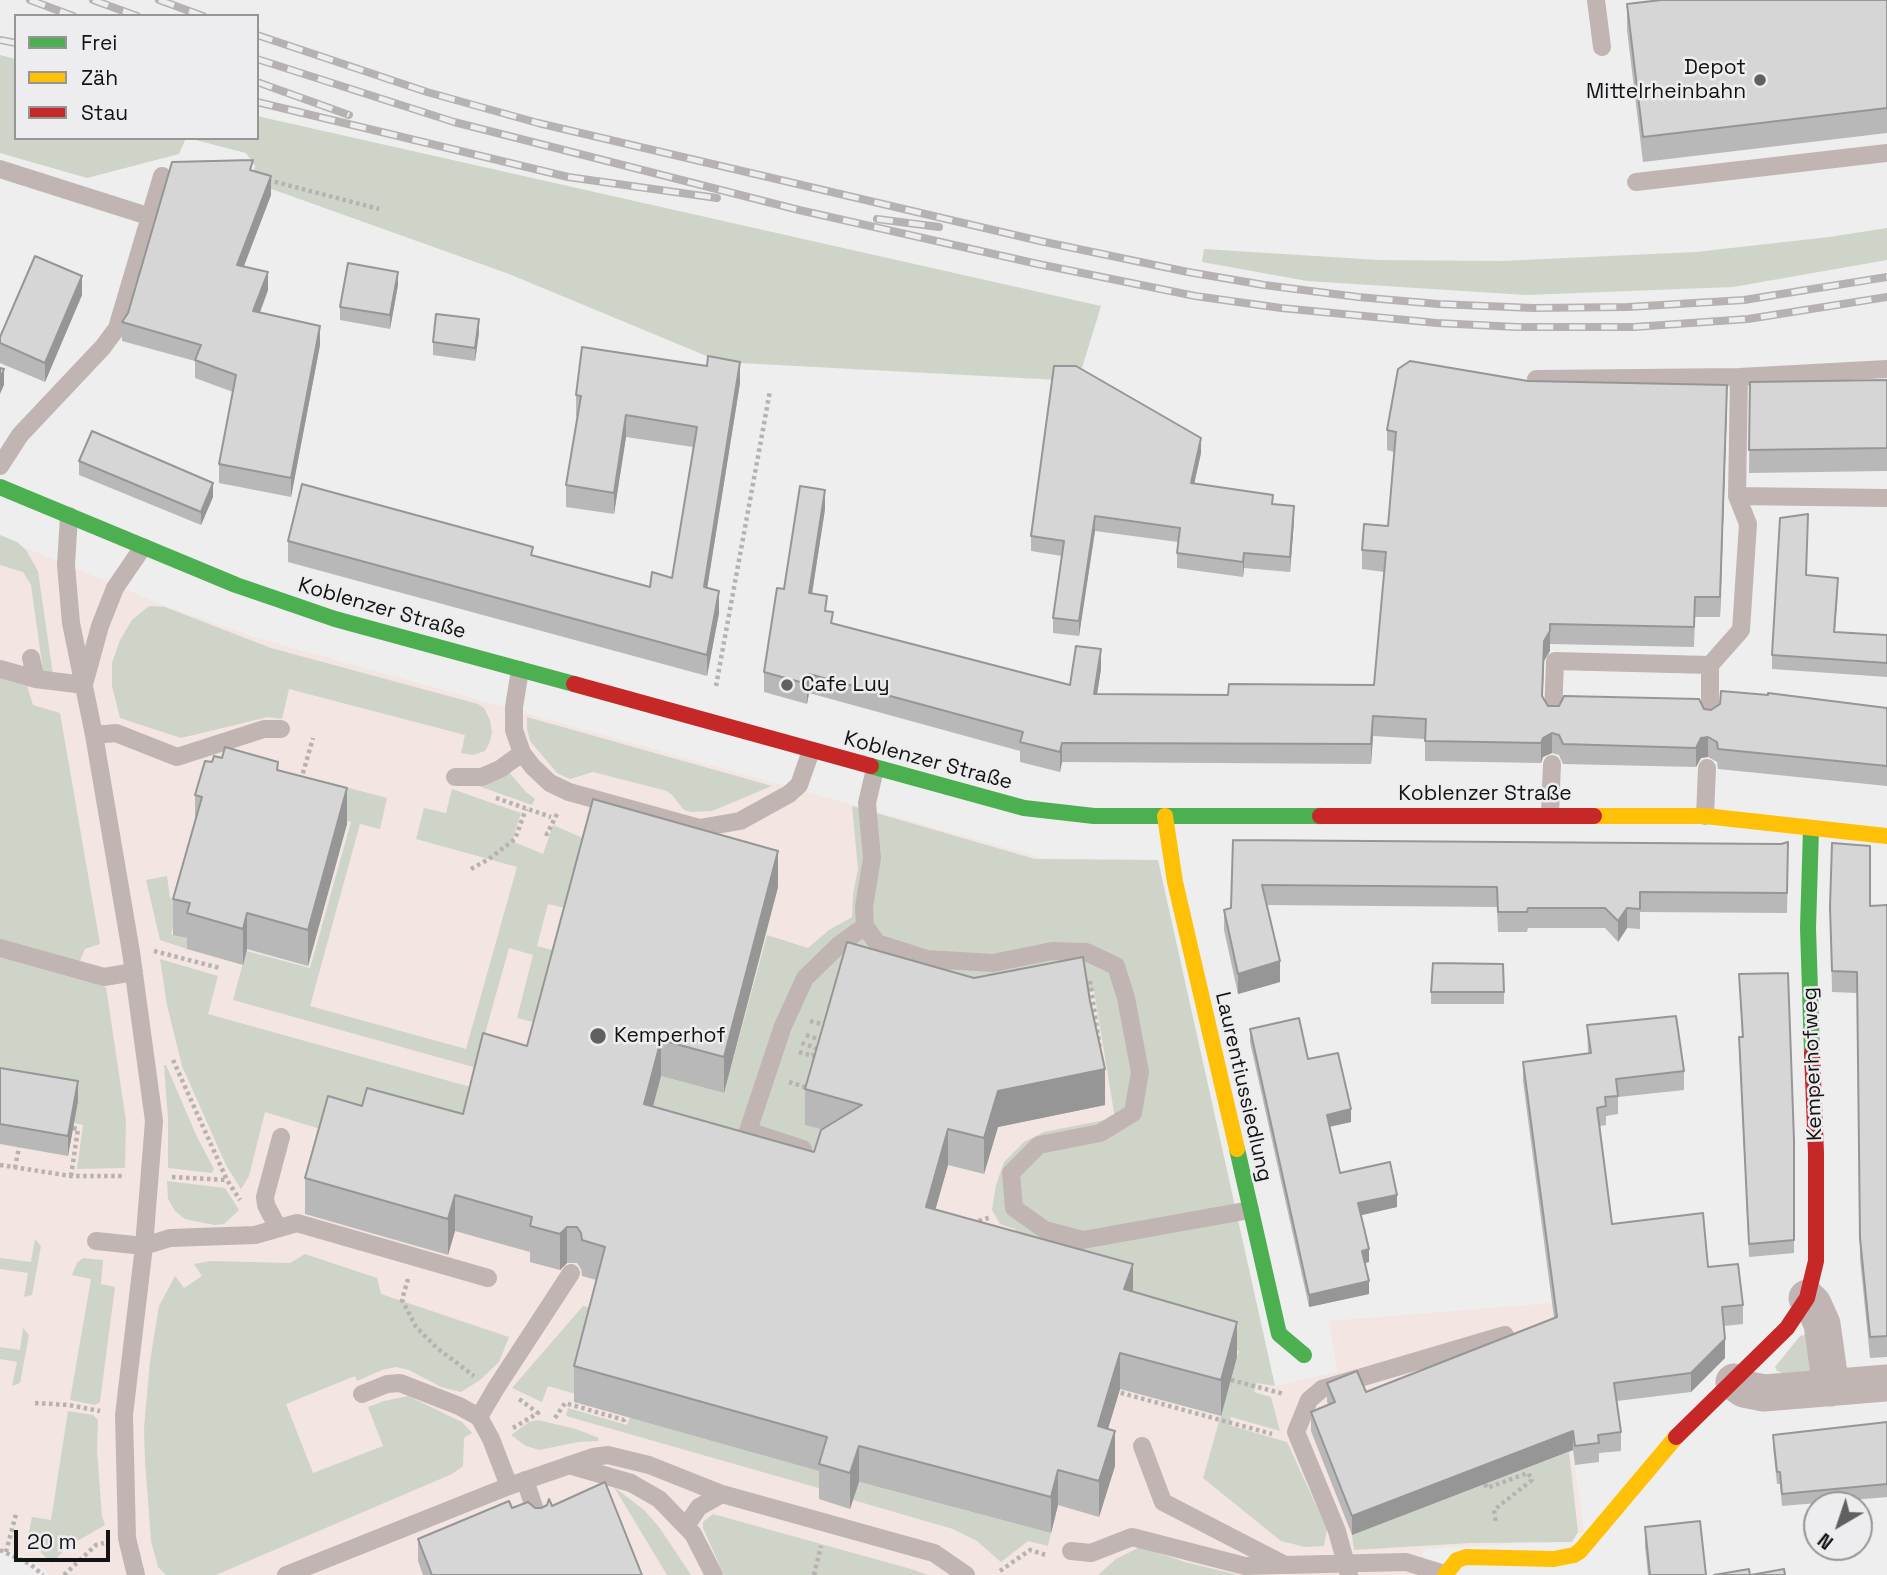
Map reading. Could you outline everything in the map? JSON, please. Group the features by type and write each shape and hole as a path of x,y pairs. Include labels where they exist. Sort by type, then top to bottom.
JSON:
{"street":[{"name":"Koblenzer Straße","path":"0,487 244,588 335,620 1024,808 1071,815 1705,816 1887,836"},
{"name":"Laurentiussiedlung","path":"1165,816 1175,882 1279,1334 1304,1355"},
{"name":"Kemperhofweg","path":"1445,1575 1457,1560 1466,1557 1554,1559 1573,1555 1580,1550 1663,1450 1787,1328 1807,1297 1816,1261 1816,1153 1808,928 1811,829"},
{"path":"1807,1297 1822,1324 1831,1388"},
{"path":"1734,1382 1744,1389 1764,1394 1887,1383"}],"lane":[{"path":"1596,0 1602,47"},
{"path":"1636,182 1887,153"},
{"path":"0,169 151,217"},
{"path":"0,466 20,435 111,337 120,319 162,176"},
{"path":"1536,379 1739,377 1887,369"},
{"path":"1710,719 1710,665 1741,630 1748,524 1737,496 1739,377"},
{"path":"1737,496 1887,498"},
{"path":"69,516 66,565 71,623 94,735 134,972 154,1121 144,1246 124,1415 127,1538 136,1575"},
{"path":"84,685 100,626 115,588 143,547"},
{"path":"31,658 36,679"},
{"path":"1553,716 1555,660 1710,665"},
{"path":"0,669 36,679 84,685"},
{"path":"520,670 514,707 514,730 522,753 533,768 550,783 569,792 699,828 740,821 789,794 799,785 811,751"},
{"path":"94,735 116,733 177,757 264,729 281,729"},
{"path":"455,777 482,777 500,769 522,753"},
{"path":"1550,814 1552,764"},
{"path":"1705,816 1707,768"},
{"path":"875,769 867,811 872,858 864,907 865,926 877,943 927,958 993,963 1052,951 1086,951 1116,966 1126,998 1140,1072 1133,1113 1100,1133 1039,1145 1011,1173 1014,1208 1045,1230 1083,1240 1250,1210"},
{"path":"803,1149 748,1131 783,1026 805,978 839,945 865,926"},
{"path":"0,948 104,976 134,972"},
{"path":"278,1228 266,1205 265,1197 281,1137"},
{"path":"96,1241 144,1246 170,1238 256,1235 297,1223 488,1278"},
{"path":"480,1418 496,1388 571,1273"},
{"path":"1347,1569 1337,1531 1296,1432 1309,1400 1322,1389 1505,1335"},
{"path":"362,1394 387,1384 400,1383 459,1406 480,1418 538,1519"},
{"path":"1142,1446 1163,1502 1286,1565"},
{"path":"294,1574 517,1483 593,1457 615,1456 649,1465 722,1494 934,1553 966,1575"},
{"path":"569,1465 642,1487 670,1508 687,1526 714,1575"},
{"path":"687,1526 699,1507 722,1494"},
{"path":"1071,1551 1091,1553 1132,1537 1245,1566 1286,1565 1347,1569 1406,1562 1445,1575"}],"path":[{"path":"266,179 379,209"},
{"path":"716,686 770,391"},
{"path":"289,778 300,782 313,738"},
{"path":"455,777 467,788 551,817"},
{"path":"471,869 515,839 526,809"},
{"path":"545,833 547,834 551,825"},
{"path":"150,951 220,968"},
{"path":"1086,951 1102,1061"},
{"path":"170,1054 227,1180 244,1207"},
{"path":"71,1176 78,1129 73,1128"},
{"path":"15,1168 19,1147"},
{"path":"0,1165 71,1176 133,1176"},
{"path":"167,1177 227,1180"},
{"path":"969,1224 1014,1208"},
{"path":"414,1256 402,1300 416,1327 437,1348 480,1380"},
{"path":"1231,1380 1256,1386"},
{"path":"1105,1389 1283,1437 1296,1432"},
{"path":"509,1431 538,1413 527,1403 511,1395"},
{"path":"35,1403 69,1405 106,1412"},
{"path":"555,1418 565,1403 624,1420 626,1416"},
{"path":"1485,1484 1487,1488 1528,1473 1532,1480 1494,1510 1499,1558"},
{"path":"16,1514 3,1551 30,1564 43,1575"},
{"path":"64,1575 96,1545 127,1538"},
{"path":"814,1575 821,1545"},
{"path":"1000,1571 1030,1549"}],"shaded area":[{"path":"0,55 14,58 14,140 185,140 179,154 87,178 0,153"},
{"path":"259,116 1101,306 1078,381 721,362 509,274 252,182 255,166 246,153 196,140 259,140"},
{"path":"1887,228 1887,260 1733,287 1526,295 1307,281 1202,262 1204,249 1379,260 1501,261 1696,252"},
{"path":"0,535 17,542 26,550 38,571 53,675 43,671 31,585 23,572 0,565"},
{"name":"Kemperhof","path":"0,537 160,604 254,637 1042,858 1158,860 1275,1386 1337,1372 1329,1321 1552,1303 1584,1532 1496,1545 1423,1549 1424,1575 50,1575 33,1560 0,1547"},
{"path":"149,606 165,607 271,648 478,704 484,708 490,720 490,742 485,751 473,755 461,753 465,735 289,689 282,719 268,717 181,738 120,718 112,686 112,663 120,640 132,620"},
{"path":"0,678 27,686 33,705 60,713 100,944 85,949 80,961 0,939"},
{"path":"527,717 772,786 712,811 690,812 684,810 667,791 593,772 570,779 557,773 530,741"},
{"path":"507,770 535,799 532,805 467,782"},
{"path":"308,777 387,798 380,829 360,824 310,1006 466,1049 517,867 416,839 424,808 446,813 452,789 521,813 512,841 543,854 553,825 585,839 565,908 548,904 537,946 552,950 533,1022 517,1018 533,955 509,948 477,1062 527,1082 233,1000 244,959 239,949 310,968 351,822 278,801 305,790"},
{"path":"852,806 1035,859 1158,860 1275,1386 1257,1383 1254,1392 1271,1397 1280,1431 1231,1417 1229,1425 1287,1442 1327,1529 1324,1546 1305,1547 1281,1541 1203,1478 1239,1351 1175,1333 1024,1246 1015,1229 1000,1224 992,1210 996,1185 1004,1162 1024,1142 1044,1132 1115,1118 1094,991 974,1014 909,1154 821,1165 644,1140 661,1076 724,1093 767,935 808,948 829,930 852,917 858,869"},
{"path":"167,876 170,898 180,902 171,934 190,939 187,949 160,940 146,880"},
{"path":"0,957 106,987 126,1121 125,1168 77,1169 83,1125 74,1123 77,1101 0,1087"},
{"path":"160,959 218,976 208,1014 478,1089 468,1128 362,1142 265,1112 249,1176 241,1189 226,1165 182,1066 167,1005"},
{"path":"164,1065 214,1169 212,1173 168,1168"},
{"path":"167,1181 225,1188 239,1210 224,1224 214,1225 185,1219 175,1211 168,1199"},
{"path":"35,1239 41,1246 32,1295 24,1297 28,1273 0,1269 0,1258 31,1262"},
{"path":"305,1254 377,1278 381,1294 509,1337 499,1362 480,1380 461,1392 441,1387 409,1370 396,1367 357,1381 355,1376 286,1404 313,1473 383,1446 368,1407 408,1396 462,1422 472,1433 464,1438 463,1466 452,1474 216,1575 166,1575 158,1567 151,1541 144,1428 150,1361 159,1306 175,1276 184,1288 202,1276 194,1264 211,1261 290,1263"},
{"path":"83,1258 103,1260 101,1284 115,1287 100,1402 95,1405 70,1400 91,1279 72,1275 77,1263"},
{"path":"583,1306 598,1309 576,1394 548,1386 542,1402 512,1388"},
{"path":"23,1328 29,1335 20,1383 12,1386 17,1362 0,1359 0,1347 20,1350"},
{"path":"1808,1334 1816,1366 1810,1372 1777,1371 1775,1367 1800,1336"},
{"path":"568,1408 627,1425 630,1417 827,1473 822,1489 566,1416"},
{"path":"68,1411 93,1415 98,1420 97,1450 105,1525 67,1547 52,1563 39,1551 26,1546 32,1517 51,1520"},
{"path":"538,1420 576,1429 599,1438 598,1441 539,1450 526,1446 511,1435 529,1422"},
{"path":"1569,1452 1578,1532 1572,1542 1470,1543 1354,1550 1352,1535"},
{"path":"858,1482 1051,1533 1048,1546 1028,1541 1001,1562 977,1541 953,1529 853,1500"},
{"path":"614,1487 644,1510 659,1527 691,1575 667,1575"},
{"path":"713,1514 928,1575 724,1575 703,1528 703,1522"},
{"path":"1140,1547 1238,1575 1098,1575 1116,1559"}],"building":[{"name":"Depot Mittelrheinbahn","path":"1661,0 1887,0 1887,108 1643,137 1627,4"},
{"path":"253,160 250,170 271,176 237,265 268,272 253,311 320,326 291,478 219,464 236,375 195,360 201,345 122,322 128,313 172,162"},
{"path":"35,256 82,276 45,363 0,343 0,337"},
{"path":"348,263 398,272 390,315 340,307"},
{"path":"436,314 479,319 475,348 433,342"},
{"path":"582,347 707,366 708,356 740,362 704,587 719,591 707,655 288,541 302,484 533,547 531,555 650,587 652,572 672,578 697,427 626,415 614,493 566,485 581,396 576,395"},
{"path":"1410,361 1528,381 1727,385 1720,597 1695,597 1694,627 1550,624 1550,631 1544,641 1542,696 1548,706 1559,706 1564,696 1699,699 1704,709 1711,710 1720,704 1721,691 1768,693 1887,708 1887,766 1718,749 1717,742 1708,737 1701,738 1696,748 1563,744 1559,735 1552,733 1543,738 1541,743 1425,741 1426,719 1373,716 1371,744 1062,743 1060,752 1020,742 1023,732 809,674 807,684 764,672 777,588 784,589 800,486 825,490 809,593 827,596 825,611 833,612 831,623 1070,685 1076,646 1101,649 1094,694 1228,695 1229,684 1374,685 1386,552 1362,550 1364,524 1388,526 1396,432 1387,430 1398,369"},
{"path":"1054,366 1076,366 1201,438 1191,483 1273,495 1272,504 1294,506 1290,557 1244,553 1243,562 1177,553 1180,528 1095,516 1079,621 1053,618 1064,541 1031,536"},
{"path":"1887,380 1887,448 1749,450 1750,382"},
{"path":"92,431 213,483 201,512 79,461"},
{"path":"1808,514 1806,575 1838,578 1834,632 1887,635 1887,663 1772,655 1780,518"},
{"path":"225,747 278,762 277,770 347,788 308,930 247,913 243,929 187,913 190,903 173,899 202,797 195,795 205,761 212,762 214,756 222,758"},
{"name":"Kemperhof","path":"593,799 778,851 724,1057 661,1040 644,1104 814,1152 821,1130 862,1105 805,1089 847,942 974,978 1083,957 1105,1069 998,1091 984,1138 948,1129 926,1207 1133,1264 1124,1289 1237,1322 1221,1380 1120,1353 1098,1426 1115,1431 1099,1481 1058,1470 1051,1497 859,1446 850,1473 819,1464 827,1437 574,1366 605,1247 582,1240 577,1227 567,1227 560,1234 530,1226 532,1217 455,1195 448,1219 305,1178 328,1096 362,1106 367,1088 463,1114 483,1033 527,1046"},
{"path":"1233,840 1788,842 1787,893 1640,892 1640,909 1627,908 1618,921 1605,908 1528,908 1527,912 1498,912 1497,887 1262,885 1280,961 1238,974 1224,910 1231,908"},
{"path":"1832,843 1870,846 1870,906 1887,905 1887,1336 1870,1337 1860,1238 1857,972 1832,971"},
{"path":"1433,963 1503,964 1504,992 1431,992"},
{"path":"1788,973 1794,1140 1794,1240 1749,1244 1739,1037 1743,1037 1739,974"},
{"path":"1676,1016 1684,1071 1616,1079 1618,1096 1605,1097 1606,1106 1597,1108 1612,1224 1703,1213 1708,1267 1738,1264 1743,1305 1722,1307 1725,1339 1691,1373 1614,1383 1621,1432 1598,1435 1599,1443 1575,1446 1573,1431 1352,1516 1311,1412 1335,1402 1327,1383 1357,1371 1366,1392 1557,1317 1523,1062 1591,1053 1587,1025"},
{"path":"1299,1018 1308,1059 1338,1053 1351,1109 1327,1115 1340,1173 1390,1162 1397,1195 1358,1203 1369,1249 1362,1251 1369,1281 1309,1295 1250,1029"},
{"path":"0,1068 78,1081 68,1136 0,1124"},
{"path":"1887,1422 1887,1484 1782,1494 1773,1435"},
{"path":"605,1482 642,1575 432,1575 418,1539 509,1501 512,1508 528,1502 535,1508 541,1508 547,1505 549,1499 552,1506"},
{"path":"1700,1521 1706,1575 1650,1575 1645,1527"},
{"path":"1749,1569 1750,1575 1714,1575"},
{"path":"1784,1569 1785,1575 1751,1575"}],"railway":[{"path":"30,0 68,14"},
{"path":"93,0 132,14"},
{"path":"159,0 198,14"},
{"path":"259,36 427,92 538,123 1040,241 1264,285 1438,304 1533,308 1628,307 1744,300 1887,277"},
{"path":"0,40 14,43"},
{"path":"259,60 454,122 799,210 1195,296 1281,308 1437,323 1517,327 1634,327 1748,319 1887,297"},
{"path":"259,83 349,115"},
{"path":"259,102 568,177 717,198"},
{"path":"877,219 939,227"}],"traffic: fast":[{"path":"0,487 236,585 335,619 574,684"},
{"path":"871,766 1024,808 1094,816 1320,816"},
{"path":"1811,829 1808,928 1812,1053"},
{"path":"1237,1149 1279,1334 1304,1355"}],"traffic: slow":[{"path":"1165,816 1175,882 1237,1149"},
{"path":"1594,816 1705,816 1887,836"},
{"path":"1445,1575 1457,1560 1466,1557 1554,1559 1574,1555 1676,1437"}],"traffic: jam":[{"path":"574,684 871,766"},
{"path":"1320,816 1594,816"},
{"path":"1676,1437 1787,1328 1807,1298 1816,1261 1812,1053"}],"place":[{"name":"Depot Mittelrheinbahn","path":"1760,80"},
{"name":"Cafe Luy","path":"787,685"},
{"name":"Kemperhof","path":"598,1036"}]}
